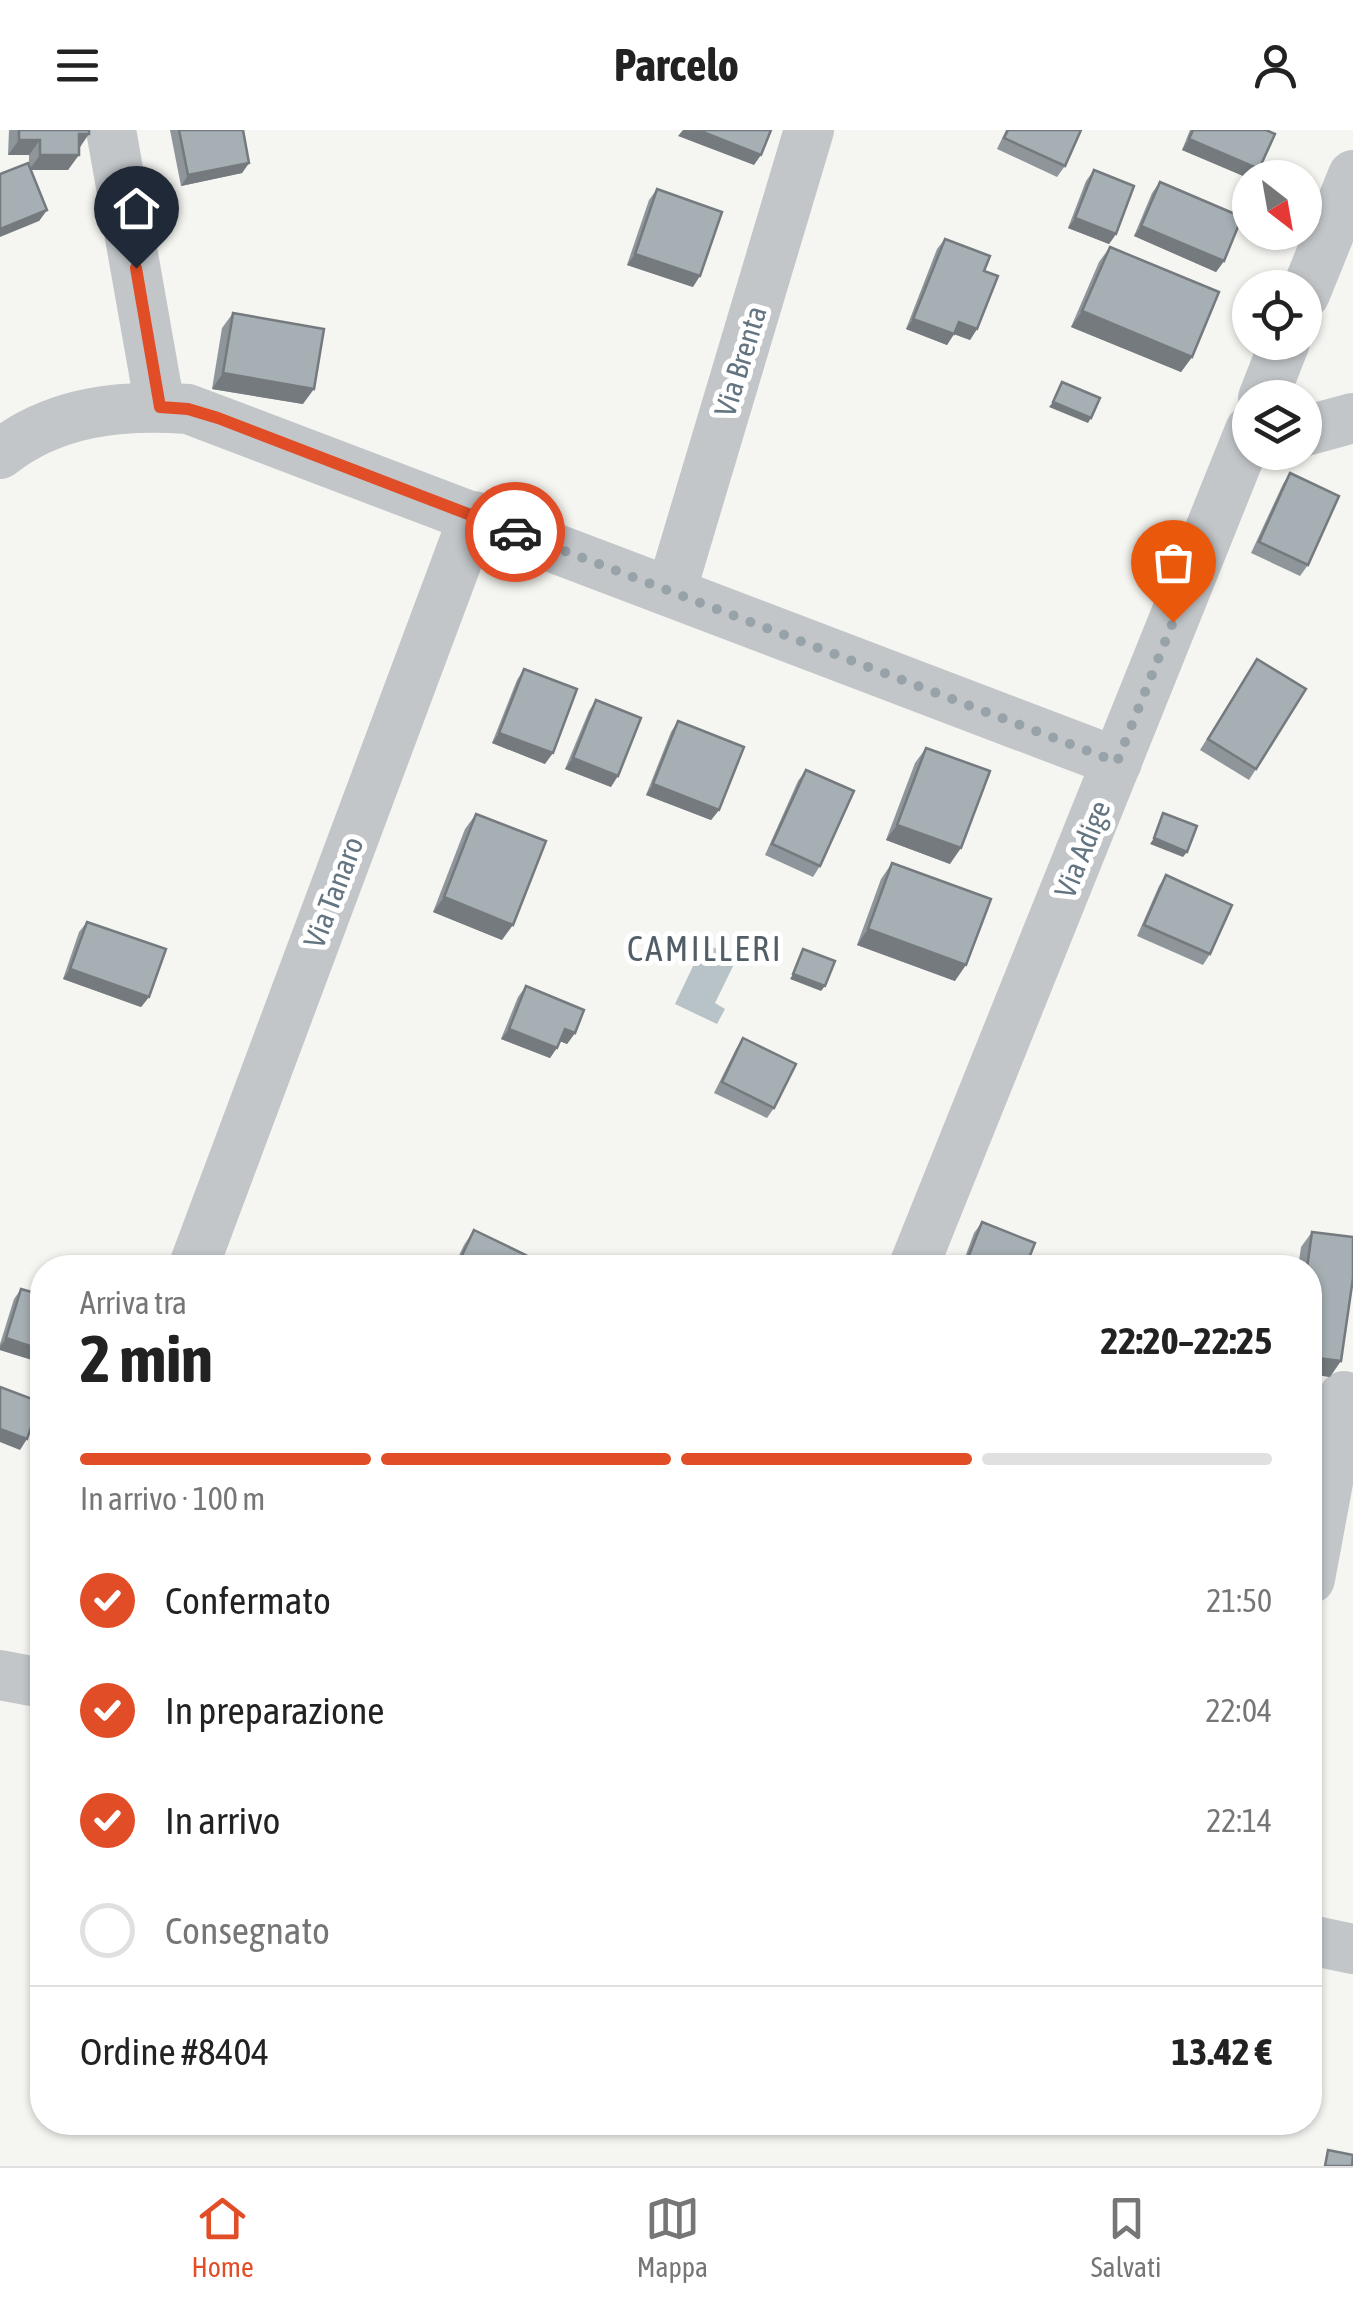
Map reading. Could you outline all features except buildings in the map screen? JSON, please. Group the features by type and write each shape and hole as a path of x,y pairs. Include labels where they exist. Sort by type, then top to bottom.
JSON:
{"street":[{"path":"111,130 160,407"},
{"name":"Via Brenta","path":"671,592 808,130"},
{"path":"1315,270 1353,175"},
{"path":"0,454 27,436 71,418 128,407 188,409 1117,762"},
{"path":"1322,426 1353,418"},
{"name":"Via Adige","path":"919,1255 1236,470"},
{"name":"Via Tanaro","path":"197,1255 474,516"},
{"path":"1322,1514 1344,1396"},
{"path":"1322,1943 1353,1949"}],"shaded area":[{"path":"704,943 737,958 715,1003 725,1009 717,1024 675,1004"}],"way so far":[{"path":"515,532 1117,762 1173,622"}],"district":[{"name":"CAMILLERI","path":"705,948"}],"route":[{"path":"136,268 160,407 188,409 218,418 515,532"}]}
